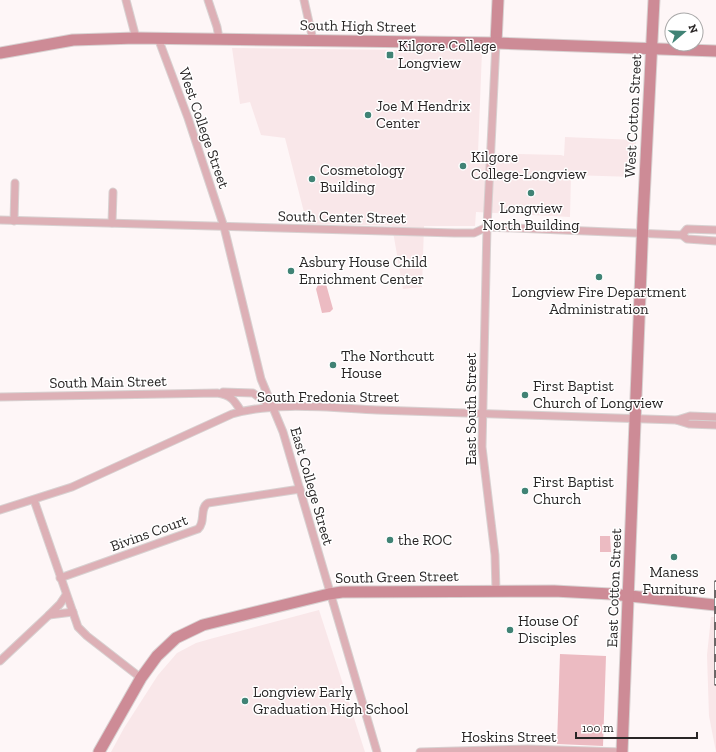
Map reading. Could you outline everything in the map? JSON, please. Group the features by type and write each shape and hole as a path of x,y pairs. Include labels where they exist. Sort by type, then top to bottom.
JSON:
{"main road":[{"path":"496,43 498,0"},
{"name":"West Cotton Street","path":"642,234 654,0"},
{"name":"South High Street","path":"0,53 73,40 136,38 496,43 716,51"},
{"name":"East Cotton Street","path":"622,752 630,596 642,234"},
{"name":"South Green Street","path":"99,752 141,678 169,643 185,633 203,625 329,594 342,592 496,590 554,591 630,596 716,605"}],"street":[{"path":"126,0 136,38"},
{"path":"208,0 218,27 219,38"},
{"path":"304,0 313,40"},
{"name":"West College Street","path":"158,38 188,118 224,227"},
{"name":"East South Street","path":"496,43 487,228 482,413 483,459 495,555 496,590"},
{"path":"14,221 15,183"},
{"path":"112,223 113,192"},
{"name":"South Center Street","path":"0,220 474,233 487,228 682,235 687,240 716,242"},
{"name":"East College Street","path":"224,227 261,379 281,426 329,594 377,752"},
{"name":"South Center Street","path":"682,235 687,229 716,230"},
{"name":"South Main Street","path":"217,393 228,391 253,393 273,408"},
{"name":"South Main Street","path":"0,397 217,393 226,394 233,398 241,412"},
{"name":"South Fredonia Street","path":"0,510 72,487 241,412 273,408 482,413 676,420 689,424 716,425"},
{"name":"South Fredonia Street","path":"676,420 690,416 716,417"},
{"name":"Bivins Court","path":"60,578 198,529 202,524 204,508 208,503 300,489"},
{"path":"34,500 78,627 83,634 141,678"},
{"path":"0,661 60,604 66,594"},
{"path":"49,615 73,612"},
{"name":"Hoskins Street","path":"420,752 527,749 622,752"}],"shaded area":[{"name":"Kilgore College-Longview","path":"232,48 482,51 478,153 564,156 565,137 636,140 634,177 571,175 570,217 476,212 475,226 424,226 422,287 403,289 392,226 307,224 285,138 261,135 250,102 240,104"},
{"path":"319,283 326,284 333,309 330,312 322,313 316,289"},
{"path":"600,536 610,536 611,552 600,552"},
{"name":"Longview Early Graduation High School","path":"319,610 365,752 111,752 124,728 158,675 177,653 196,643"},
{"path":"711,617 716,617 716,752 709,716 707,655"},
{"path":"560,654 606,656 603,746 557,744"}],"railway":[{"path":"716,582 716,684"}],"place":[{"name":"Kilgore College Longview","path":"390,55"},
{"name":"Joe M Hendrix Center","path":"368,115"},
{"name":"Kilgore College-Longview","path":"463,166"},
{"name":"Cosmetology Building","path":"312,179"},
{"name":"Longview North Building","path":"531,193"},
{"name":"Asbury House Child Enrichment Center","path":"291,271"},
{"name":"Longview Fire Department Administration","path":"599,277"},
{"name":"The Northcutt House","path":"333,365"},
{"name":"First Baptist Church of Longview","path":"525,395"},
{"name":"First Baptist Church","path":"525,491"},
{"name":"the ROC","path":"390,540"},
{"name":"Maness Furniture","path":"674,557"},
{"name":"House Of Disciples","path":"510,630"},
{"name":"Longview Early Graduation High School","path":"245,701"}]}
